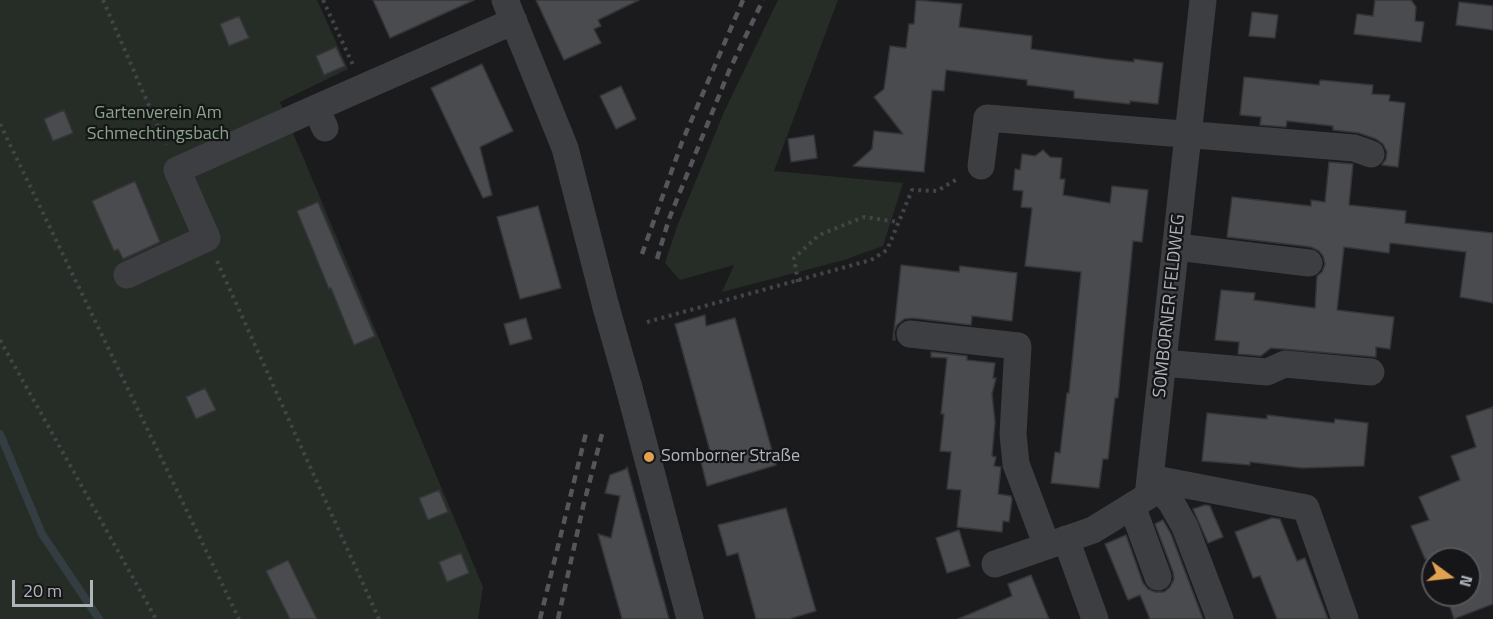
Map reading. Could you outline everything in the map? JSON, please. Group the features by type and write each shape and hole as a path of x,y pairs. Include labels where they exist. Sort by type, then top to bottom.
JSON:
{"street":[{"name":"SOMBORNER FELDWEG","path":"995,564 1093,530 1148,496 1203,0"},
{"path":"128,275 207,238 177,170 320,118 363,87 509,10 565,148 690,619"},
{"path":"981,166 987,118 1354,148 1371,154"},
{"path":"1177,247 1309,264"},
{"path":"910,334 1017,346 1012,434 1016,464 1092,612"},
{"path":"1163,363 1267,372 1285,364 1371,372"},
{"path":"1150,478 1306,508 1344,619"},
{"path":"1150,478 1171,502 1185,527 1220,619"},
{"path":"1132,506 1158,577"}],"path":[{"path":"103,0 177,170"},
{"path":"323,0 363,87"},
{"path":"0,124 239,619"},
{"path":"647,322 871,260 887,250 912,190 937,191 981,166"},
{"path":"798,282 794,258 819,235 864,217 898,222"},
{"path":"207,238 380,619"},
{"path":"0,340 156,619"}],"green space":[{"name":"Gartenverein Am Schmechtingsbach","path":"0,0 317,0 348,69 280,102 483,587 478,619 0,619"},
{"path":"778,0 838,0 774,171 903,183 883,246 844,260 722,292 734,265 680,280 665,263 678,224 724,112"}],"building":[{"path":"373,0 474,0 390,38"},
{"path":"536,0 639,0 598,20 601,26 594,29 601,43 564,60"},
{"path":"916,0 962,4 959,27 1032,36 1031,49 1134,62 1134,59 1163,63 1158,104 1130,101 1130,104 1074,98 1074,91 1027,85 1027,80 946,70 944,91 932,90 924,172 853,166 872,149 874,131 903,134 874,97 884,89 890,46 906,48 909,24 914,24"},
{"path":"1375,0 1411,0 1416,7 1415,21 1424,22 1421,42 1354,34 1357,14 1373,16"},
{"path":"1459,2 1493,6 1493,30 1456,25"},
{"path":"1252,12 1278,15 1275,38 1249,36"},
{"path":"239,16 249,38 229,46 220,24"},
{"path":"336,47 345,66 324,75 316,56"},
{"path":"482,64 513,131 480,147 492,195 483,198 431,88"},
{"path":"1244,77 1319,85 1320,80 1373,85 1372,94 1390,95 1389,101 1405,103 1398,167 1382,165 1387,152 1383,144 1359,133 1333,130 1333,126 1287,121 1286,127 1260,125 1261,117 1240,115"},
{"path":"621,86 636,119 616,129 600,96"},
{"path":"64,110 73,133 53,141 44,119"},
{"path":"814,135 817,158 791,162 788,139"},
{"path":"1043,150 1050,157 1062,158 1060,179 1065,179 1063,195 1110,203 1112,186 1148,190 1142,242 1133,241 1118,398 1115,398 1108,459 1103,459 1099,488 1051,483 1055,452 1060,453 1067,393 1069,393 1081,272 1025,266 1032,208 1021,207 1023,191 1013,190 1015,169 1020,170 1022,154 1035,156"},
{"path":"1329,162 1353,164 1349,205 1406,211 1405,223 1493,233 1493,303 1460,297 1466,252 1390,243 1389,253 1344,247 1337,310 1394,317 1390,349 1376,347 1376,357 1271,348 1261,356 1238,354 1239,342 1215,340 1221,290 1255,293 1254,300 1315,308 1317,276 1322,272 1325,264 1319,251 1311,247 1227,237 1232,197 1311,206 1311,200 1325,202"},
{"path":"135,181 160,242 123,259 118,249 114,251 92,201"},
{"path":"318,202 375,336 354,345 297,211"},
{"path":"538,206 561,288 520,299 497,217"},
{"path":"901,265 959,272 960,266 1017,273 1012,321 972,316 971,325 904,319 897,325 894,332 895,340 893,340"},
{"path":"705,315 706,326 735,318 776,465 707,486 699,454 710,451 675,324"},
{"path":"526,318 532,339 510,345 504,324"},
{"path":"931,352 967,356 967,360 995,363 993,378 996,378 992,394 995,422 992,456 996,457 994,466 1001,467 998,494 1011,496 1012,499 1009,522 1003,521 1002,532 957,527 961,490 947,489 951,452 940,451 947,358 931,357"},
{"path":"205,388 216,410 196,419 186,397"},
{"path":"1493,407 1493,604 1454,619 1450,607 1481,607 1481,547 1421,547 1421,550 1411,526 1429,520 1419,497 1460,480 1451,456 1476,447 1466,416"},
{"path":"1207,413 1267,419 1267,415 1334,423 1335,419 1368,423 1364,466 1302,468 1250,462 1250,465 1202,461"},
{"path":"627,467 669,619 622,619 598,534 611,538 620,496 605,493 610,475"},
{"path":"439,490 448,512 428,520 419,498"},
{"path":"1205,505 1210,506 1223,537 1208,543 1193,509"},
{"path":"786,508 816,611 789,619 756,619 738,553 727,556 718,525"},
{"path":"1272,518 1280,519 1297,561 1305,558 1328,619 1277,619 1260,576 1253,578 1235,532"},
{"path":"1163,520 1171,534 1203,619 1150,619 1140,595 1128,600 1105,544 1126,535 1143,583 1155,592 1164,592 1174,579 1155,524"},
{"path":"959,530 970,566 947,573 936,538"},
{"path":"461,553 469,573 447,582 439,562"},
{"path":"288,560 317,619 290,619 266,571"},
{"path":"1031,575 1049,619 958,619 1012,596 1008,584"}],"waterway":[{"path":"0,434 42,534 99,619"}],"railway":[{"path":"642,254 682,142 743,0"},
{"path":"657,259 669,219 729,71 763,0"},
{"path":"540,619 587,429"},
{"path":"558,619 602,434"}],"place":[{"name":"Somborner Straße","path":"649,457"}]}
